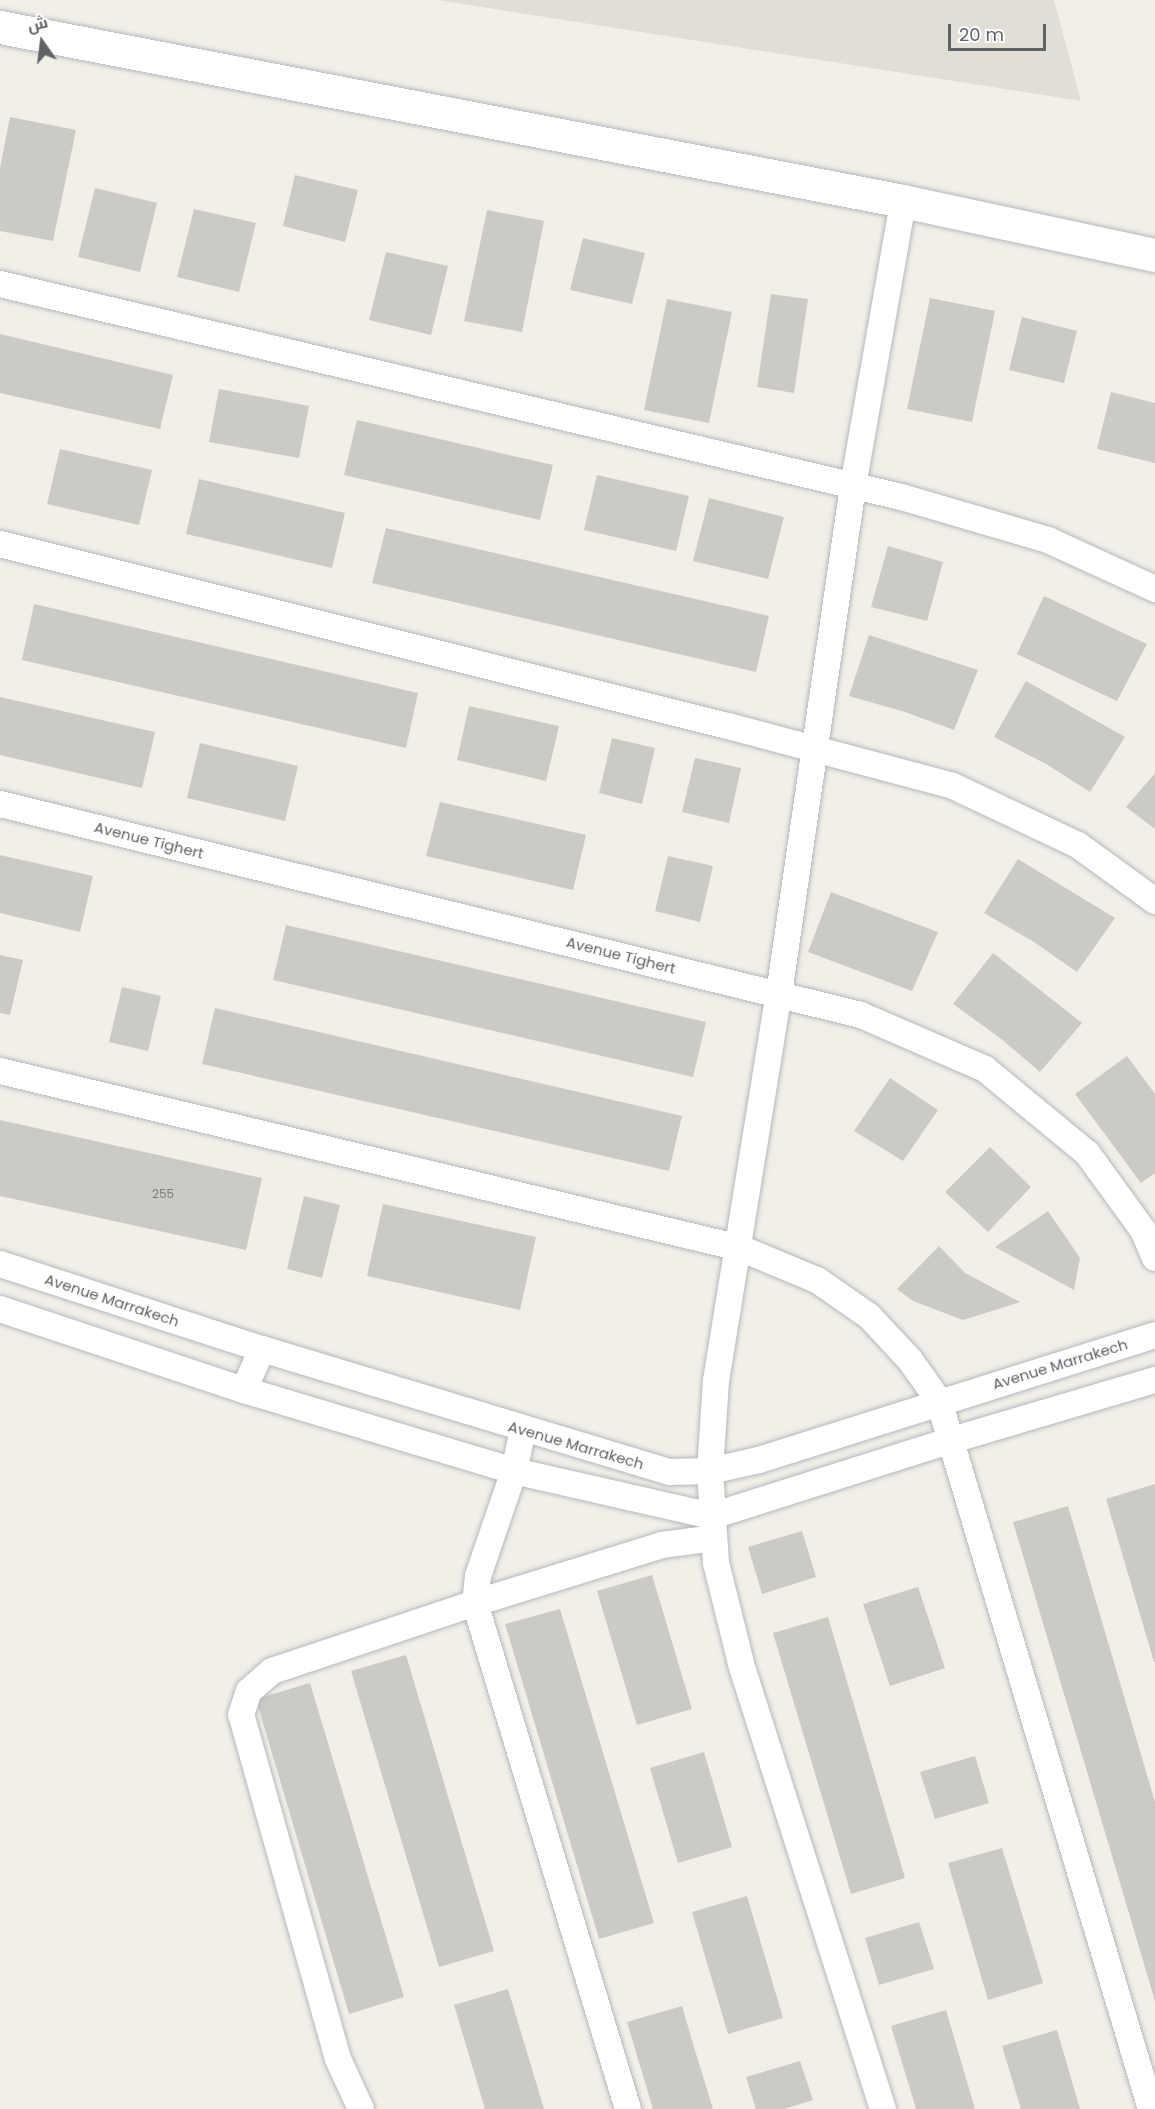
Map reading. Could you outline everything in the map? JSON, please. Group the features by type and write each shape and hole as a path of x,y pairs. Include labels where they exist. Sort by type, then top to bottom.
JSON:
{"street":[{"path":"0,27 903,201 1155,255"},
{"path":"883,2109 741,1663 716,1563 710,1471 716,1381 740,1248 779,994 853,486 903,201"},
{"path":"0,284 901,496 1048,540 1155,588"},
{"path":"0,544 815,749 953,786 1078,845 1155,901"},
{"name":"Avenue Tighert","path":"0,804 861,1015 985,1069 1086,1153 1143,1230 1155,1258"},
{"path":"0,1071 740,1248 817,1281 869,1316 910,1360 939,1401 1151,2109"},
{"name":"Avenue Marrakech","path":"0,1264 262,1349 523,1430 669,1472 710,1471 759,1460 939,1401 1155,1335"},
{"path":"113,1345 119,1302"},
{"path":"0,1309 244,1390 514,1471 662,1507 713,1527"},
{"path":"244,1390 262,1349"},
{"path":"361,2109 338,2059 241,1715 249,1691 272,1671 475,1603 662,1545 952,1440 1155,1380"},
{"path":"523,1430 514,1471 478,1576 475,1603 628,2109"}],"shaded area":[{"path":"437,0 1054,0 1081,101"}],"building":[{"path":"10,117 76,130 53,241 0,231 0,168"},
{"path":"295,175 358,190 345,242 283,226"},
{"path":"95,188 157,203 140,272 78,257"},
{"path":"194,209 256,223 239,292 177,277"},
{"path":"487,210 544,221 522,332 464,321"},
{"path":"583,238 645,253 632,304 570,290"},
{"path":"386,252 448,266 431,335 369,320"},
{"path":"771,294 808,299 794,393 757,387"},
{"path":"930,298 995,311 972,422 907,409"},
{"path":"667,299 732,312 709,423 644,410"},
{"path":"1022,317 1077,331 1064,383 1009,370"},
{"path":"0,334 173,375 160,429 0,393"},
{"path":"219,389 309,406 299,458 209,442"},
{"path":"1111,392 1155,403 1155,463 1097,449"},
{"path":"357,420 553,465 540,520 344,475"},
{"path":"60,449 152,470 139,525 47,504"},
{"path":"597,475 689,496 676,551 584,530"},
{"path":"199,479 345,513 332,568 186,534"},
{"path":"709,498 784,517 768,579 693,561"},
{"path":"386,528 769,616 756,672 372,583"},
{"path":"888,546 943,562 927,621 871,607"},
{"path":"1044,596 1147,644 1117,701 1017,654"},
{"path":"34,604 418,693 406,748 22,660"},
{"path":"869,635 978,670 954,730 905,712 849,696"},
{"path":"1026,681 1125,737 1090,792 1046,764 994,737"},
{"path":"0,697 155,732 142,788 0,755"},
{"path":"469,706 559,726 546,781 457,760"},
{"path":"612,738 655,748 642,804 599,793"},
{"path":"200,743 298,766 285,821 187,798"},
{"path":"695,758 741,768 729,823 682,812"},
{"path":"1155,773 1155,829 1126,807"},
{"path":"440,802 586,835 573,890 426,856"},
{"path":"0,855 93,876 80,932 0,913"},
{"path":"668,856 713,866 700,922 655,911"},
{"path":"1018,859 1115,918 1077,972 1034,942 984,913"},
{"path":"831,892 938,932 912,991 808,952"},
{"path":"286,925 706,1022 693,1077 273,980"},
{"path":"993,953 1082,1023 1040,1072 1000,1038 953,1004"},
{"path":"0,955 23,960 10,1015 0,1013"},
{"path":"122,987 161,996 148,1051 109,1042"},
{"path":"215,1008 682,1116 669,1171 202,1064"},
{"path":"1127,1056 1155,1094 1155,1173 1141,1183 1075,1094"},
{"path":"890,1078 938,1110 903,1161 854,1131"},
{"path":"0,1120 262,1178 246,1250 0,1196"},
{"path":"990,1147 1031,1187 988,1232 945,1192"},
{"path":"304,1196 340,1205 322,1278 287,1269"},
{"path":"383,1204 536,1237 520,1310 367,1276"},
{"path":"1048,1211 1080,1258 1074,1290 995,1247"},
{"path":"939,1246 965,1273 1020,1302 963,1320 913,1301 897,1289"},
{"path":"1155,1484 1155,1662 1154,1662 1106,1499"},
{"path":"1068,1506 1155,1802 1155,2001 1013,1522"},
{"path":"802,1531 816,1577 762,1594 748,1547"},
{"path":"652,1575 692,1709 637,1725 597,1591"},
{"path":"918,1587 945,1668 890,1686 863,1604"},
{"path":"560,1609 654,1923 599,1939 505,1624"},
{"path":"828,1617 905,1878 851,1894 773,1633"},
{"path":"406,1655 494,1951 439,1967 351,1671"},
{"path":"310,1683 404,1997 349,2014 256,1699"},
{"path":"704,1752 732,1847 678,1863 650,1768"},
{"path":"975,1756 989,1803 935,1819 920,1772"},
{"path":"1002,1848 1043,1983 988,2000 948,1863"},
{"path":"747,1896 783,2018 728,2034 692,1912"},
{"path":"919,1922 934,1969 879,1985 865,1938"},
{"path":"508,1989 544,2109 485,2109 454,2005"},
{"path":"682,2006 713,2109 653,2109 627,2022"},
{"path":"946,2010 975,2109 916,2109 891,2026"},
{"path":"1057,2030 1080,2109 1021,2109 1002,2046"},
{"path":"800,2061 813,2100 784,2109 756,2109 746,2077"}]}
